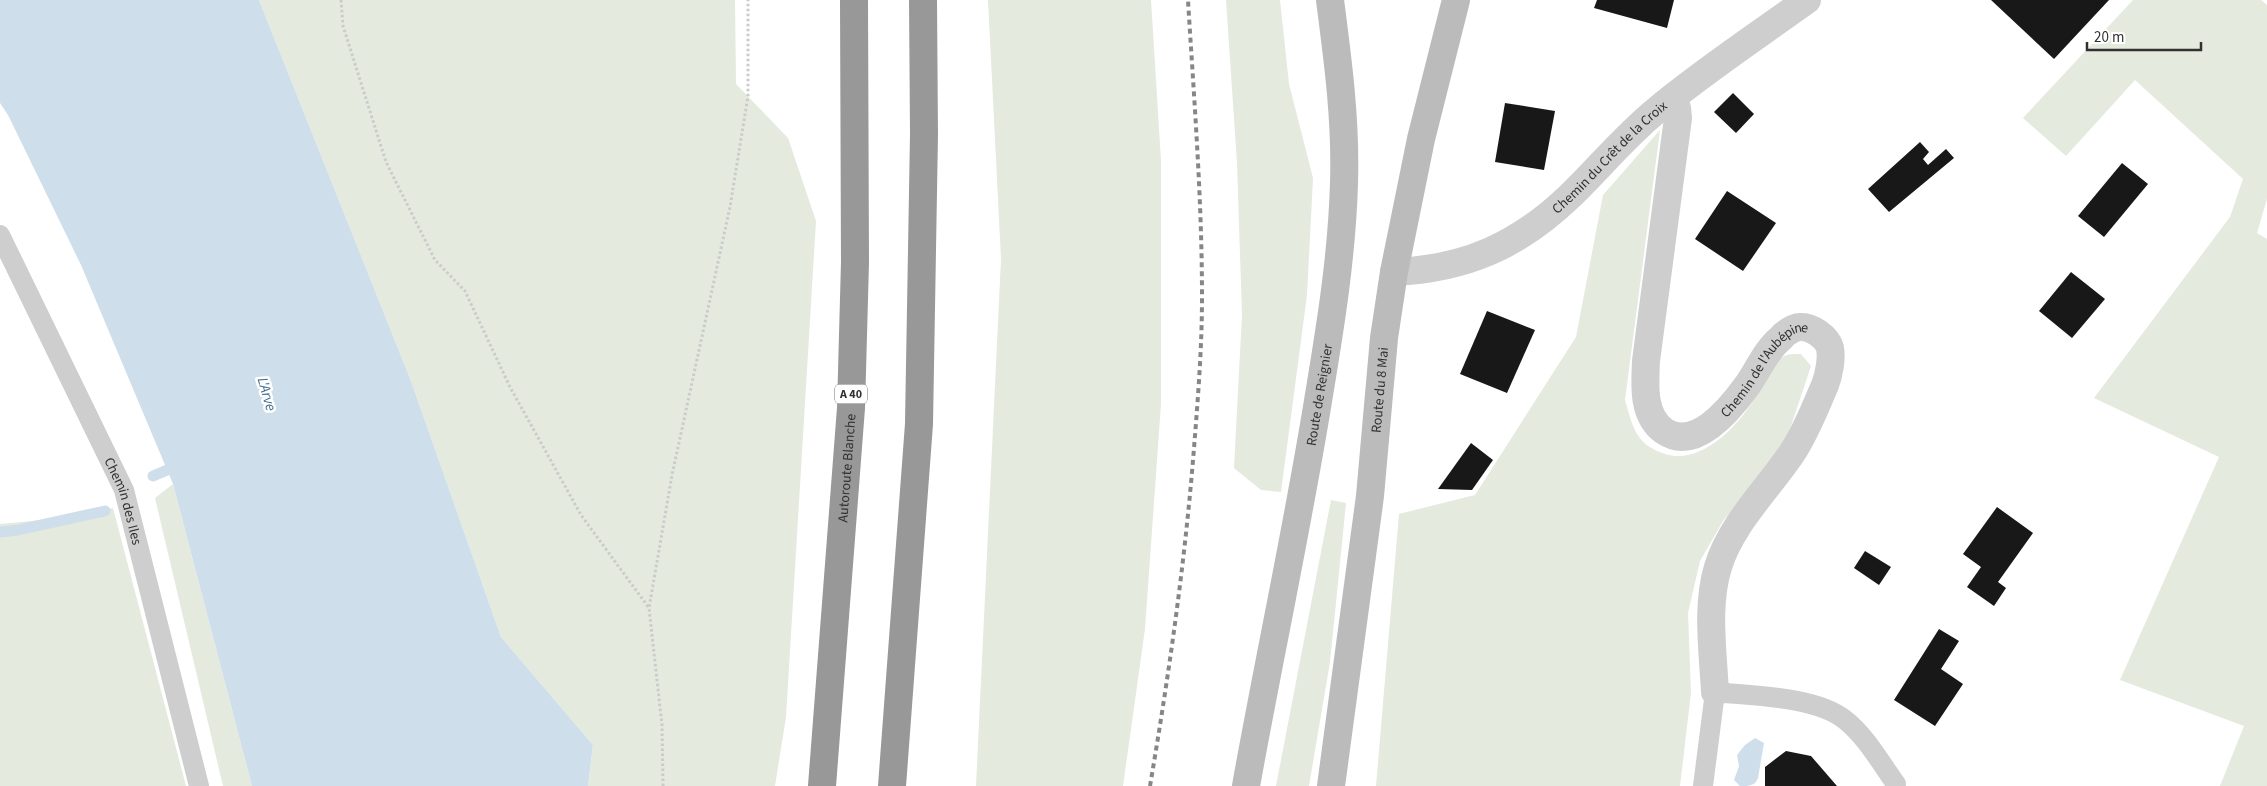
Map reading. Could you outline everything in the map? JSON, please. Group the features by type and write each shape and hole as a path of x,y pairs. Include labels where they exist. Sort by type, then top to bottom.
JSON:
{"highway":[{"name":"Autoroute Blanche","path":"822,786 851,408 855,252 854,0"},
{"path":"892,786 919,424 924,134 923,0"}],"main road":[{"name":"Route de Reignier","path":"1246,786 1306,473 1340,245 1344,182 1343,107 1330,0"},
{"name":"Route du 8 Mai","path":"1331,786 1370,496 1384,338 1394,272 1420,139 1456,0"}],"street":[{"name":"Chemin du Crêt de la Croix","path":"1394,272 1433,270 1461,263 1489,253 1512,241 1553,212 1635,129 1672,98 1806,0"},
{"name":"Chemin de l'Aubépine","path":"1672,98 1677,108 1678,118 1646,361 1644,389 1647,406 1654,420 1670,434 1690,435 1702,430 1733,404 1747,386 1769,350 1781,337 1794,328 1807,328 1817,332 1825,339 1830,348 1826,381 1811,419 1792,452 1748,512 1718,566 1713,592 1712,617 1715,692"}],"lane":[{"name":"Chemin des Iles","path":"0,234 124,490 199,786"},
{"path":"1715,692 1803,701 1824,708 1844,718 1863,736 1896,784"},
{"name":"Chemin de l'Aubépine","path":"1702,786 1715,692"}],"path":[{"path":"341,0 343,26 386,162 435,260 465,291 510,387 581,516 650,608"},
{"path":"663,786 662,725 650,608 672,476 730,207 748,96 748,0"}],"shaded area":[{"path":"259,0 735,0 736,84 788,138 816,221 786,717 775,786 588,786 593,745 501,637 411,381"},
{"path":"988,0 1151,0 1161,161 1161,404 1145,629 1123,786 976,786 1001,259"},
{"path":"1226,0 1280,0 1289,84 1313,178 1307,295 1281,492 1261,490 1234,468 1242,315 1237,163"},
{"path":"2133,0 2261,0 2267,5 2267,199 2257,233 2267,239 2267,786 2220,786 2244,726 2120,680 2219,457 2094,398 2230,217 2243,179 2135,80 2066,156 2023,118"},
{"path":"1660,130 1625,400 1633,426 1641,440 1655,450 1665,454 1678,456 1703,450 1725,434 1744,414 1771,369 1780,359 1788,355 1801,354 1811,366 1788,435 1764,471 1723,521 1700,561 1688,613 1691,693 1680,786 1376,786 1399,514 1475,495 1576,337 1603,195"},
{"path":"173,484 252,786 223,786 155,498"},
{"path":"1331,500 1346,503 1330,662 1309,786 1276,786"},
{"path":"113,508 186,786 0,786 0,524 63,518"}],"water":[{"name":"L'Arve","path":"0,0 259,0 411,381 501,637 593,745 588,786 252,786 173,484 81,265 8,115 0,103"},
{"path":"1755,738 1764,743 1758,778 1751,785 1740,786 1734,780 1739,766 1737,755 1745,745"}],"building":[{"path":"1597,0 1674,0 1667,28 1594,8"},
{"path":"1991,0 2109,0 2054,59"},
{"path":"1733,93 1754,114 1736,133 1714,112"},
{"path":"1505,103 1555,111 1544,170 1495,162"},
{"path":"1920,142 1929,152 1923,159 1928,165 1946,149 1954,158 1889,212 1868,189"},
{"path":"2122,163 2148,184 2104,237 2078,216"},
{"path":"1727,191 1776,223 1743,271 1695,239"},
{"path":"2071,272 2105,299 2072,338 2039,311"},
{"path":"1487,311 1535,330 1507,393 1460,374"},
{"path":"1471,443 1493,460 1472,490 1438,489"},
{"path":"1997,507 2033,533 1998,582 2006,588 1994,606 1967,587 1981,567 1963,554"},
{"path":"1865,551 1891,567 1879,585 1854,568"},
{"path":"1939,629 1959,641 1941,669 1963,684 1935,726 1894,700"},
{"path":"1786,751 1811,756 1837,786 1765,786 1765,767"}],"waterway":[{"path":"153,476 179,465"},
{"path":"0,532 18,530 105,511"}],"railway":[{"path":"1150,786 1181,576 1201,354 1201,223 1188,0"}]}
